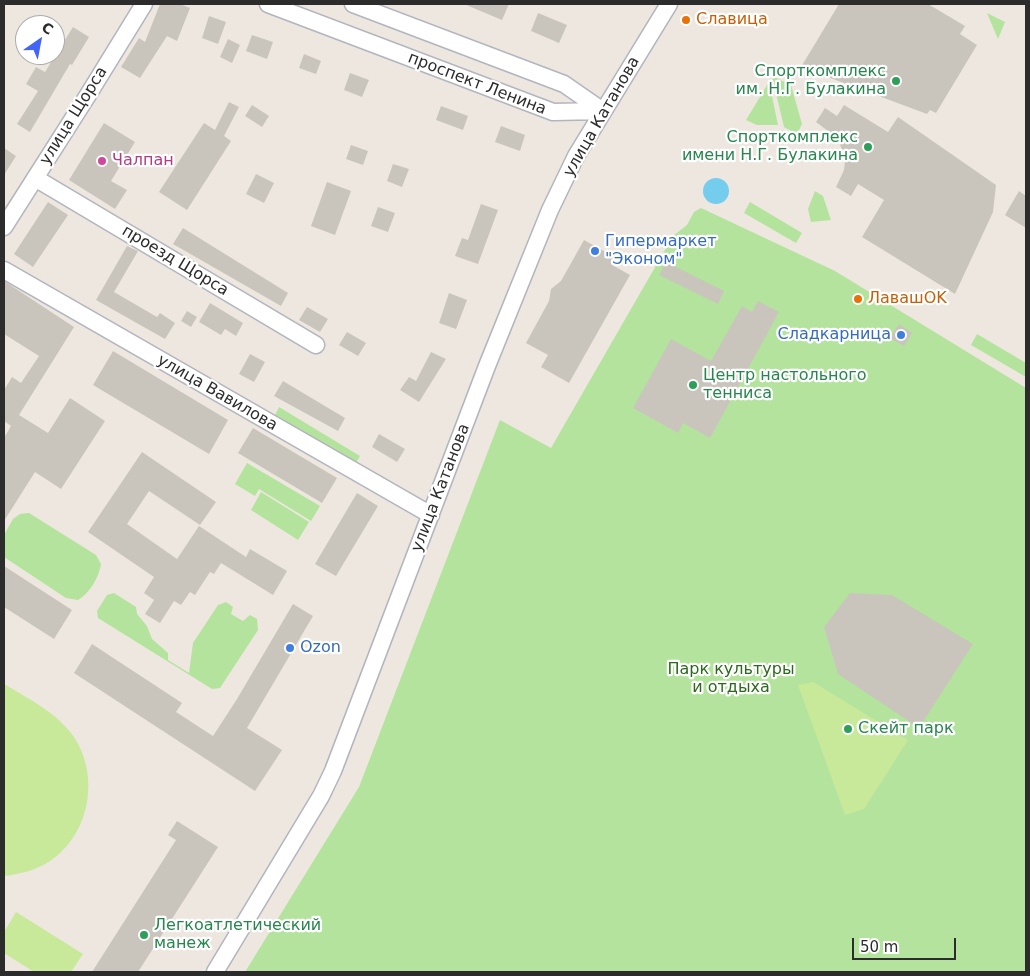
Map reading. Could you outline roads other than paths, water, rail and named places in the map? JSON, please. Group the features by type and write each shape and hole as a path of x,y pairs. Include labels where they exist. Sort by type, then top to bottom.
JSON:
{"street":[{"name":"улица Щорса","path":"4,227 144,4"},
{"name":"проспект Ленина","path":"268,4 553,112 603,111"},
{"name":"проспект Ленина","path":"353,4 564,84 603,111"},
{"name":"улица Катанова","path":"215,972 316,804 329,779 432,515 487,366 550,210 576,156 669,4"},
{"name":"проезд Щорса","path":"35,178 316,345"},
{"name":"улица Вавилова","path":"4,270 432,515"}],"water":[{"path":"716,178 725,182 729,191 725,200 716,204 707,200 703,191 707,182"}],"place":[{"name":"Славица","path":"686,20"},
{"name":"Спорткомплекс им. Н.Г. Булакина","path":"896,81"},
{"name":"Спорткомплекс имени Н.Г. Булакина","path":"868,147"},
{"name":"Чалпан","path":"102,161"},
{"name":"Гипермаркет \"Эконом\"","path":"595,251"},
{"name":"ЛавашOK","path":"858,299"},
{"name":"Сладкарница","path":"901,335"},
{"name":"Центр настольного тенниса","path":"693,385"},
{"name":"Ozon","path":"290,648"},
{"name":"Скейт парк","path":"848,729"},
{"name":"Легкоатлетический манеж","path":"144,935"}],"park label":[{"name":"Парк культуры и отдыха","path":"731,679"}]}
